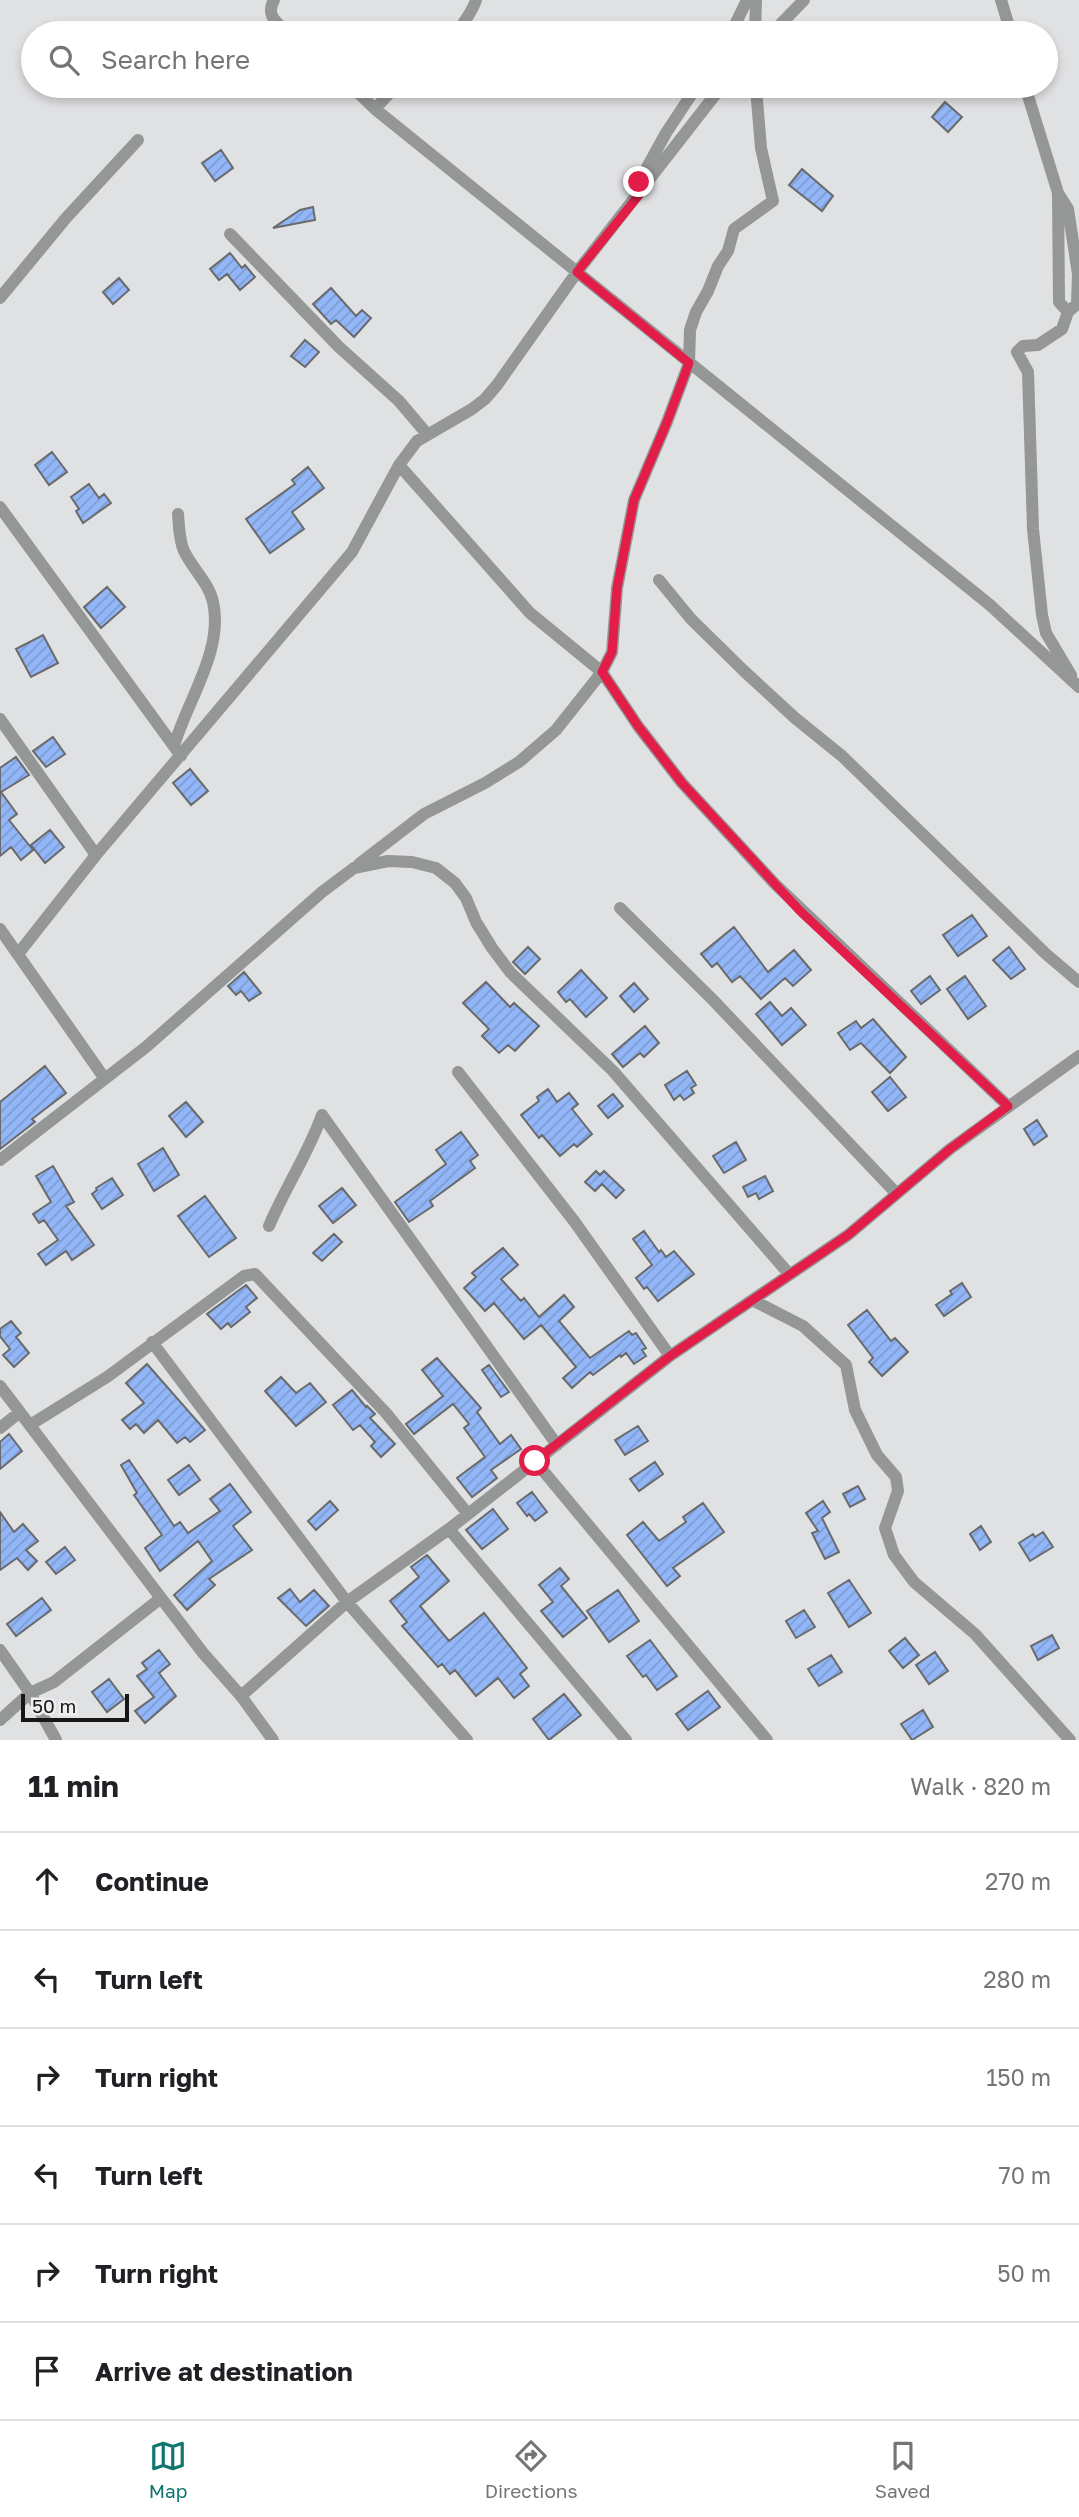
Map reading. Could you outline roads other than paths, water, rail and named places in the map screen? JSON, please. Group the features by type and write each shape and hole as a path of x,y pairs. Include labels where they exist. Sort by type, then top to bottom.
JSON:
{"street":[{"path":"274,0 270,12 274,21"},
{"path":"464,21 474,8 476,0"},
{"path":"737,21 747,0"},
{"path":"756,21 757,0"},
{"path":"784,21 804,0"},
{"path":"1001,0 1007,21"},
{"path":"366,98 990,605 1078,686"},
{"path":"375,108 385,98"},
{"path":"639,195 639,182 689,98"},
{"path":"18,954 177,751 352,552 399,465 417,441 485,399 509,370 577,272 713,98"},
{"path":"0,1160 146,1047 322,892 424,814 519,762 556,730 602,672 612,652 619,577 634,500 689,363 690,330 695,312 728,251 734,229 773,201 761,148 758,98"},
{"path":"1030,98 1058,193 1068,209 1078,274 1077,304 1068,312 1062,329 1038,345 1019,347 1017,352 1028,372 1033,529 1044,624 1046,633 1078,686"},
{"path":"0,298 66,218 138,139"},
{"path":"1058,193 1059,302 1068,312"},
{"path":"230,234 339,348 399,401 427,434"},
{"path":"399,465 530,613 602,672 638,726 682,783 800,911 1008,1106"},
{"path":"0,506 177,751"},
{"path":"177,751 180,724 207,662 215,619 213,600 183,550 178,513"},
{"path":"659,580 691,619 744,671 842,756 1046,954 1079,982"},
{"path":"0,719 96,855"},
{"path":"354,868 388,861 412,862 436,868 455,883 466,898 476,922 509,972 613,1071 789,1274"},
{"path":"620,908 714,1001 896,1193"},
{"path":"0,929 105,1079"},
{"path":"241,1696 347,1602 449,1529 670,1356 848,1235 950,1149 1079,1056"},
{"path":"458,1072 574,1221 670,1356"},
{"path":"270,1226 280,1200 311,1145 322,1115 557,1446"},
{"path":"30,1425 107,1377 251,1273 258,1275 386,1413 468,1514"},
{"path":"752,1300 803,1326 846,1365 855,1410 877,1455 896,1477 898,1491 885,1528 894,1555 914,1582 975,1634 1070,1740"},
{"path":"152,1342 347,1602 467,1740"},
{"path":"0,1386 273,1740"},
{"path":"0,1428 20,1412"},
{"path":"535,1461 767,1740"},
{"path":"449,1529 626,1740"},
{"path":"0,1720 30,1693 54,1682 161,1598"},
{"path":"0,1650 30,1693 56,1740"}]}
